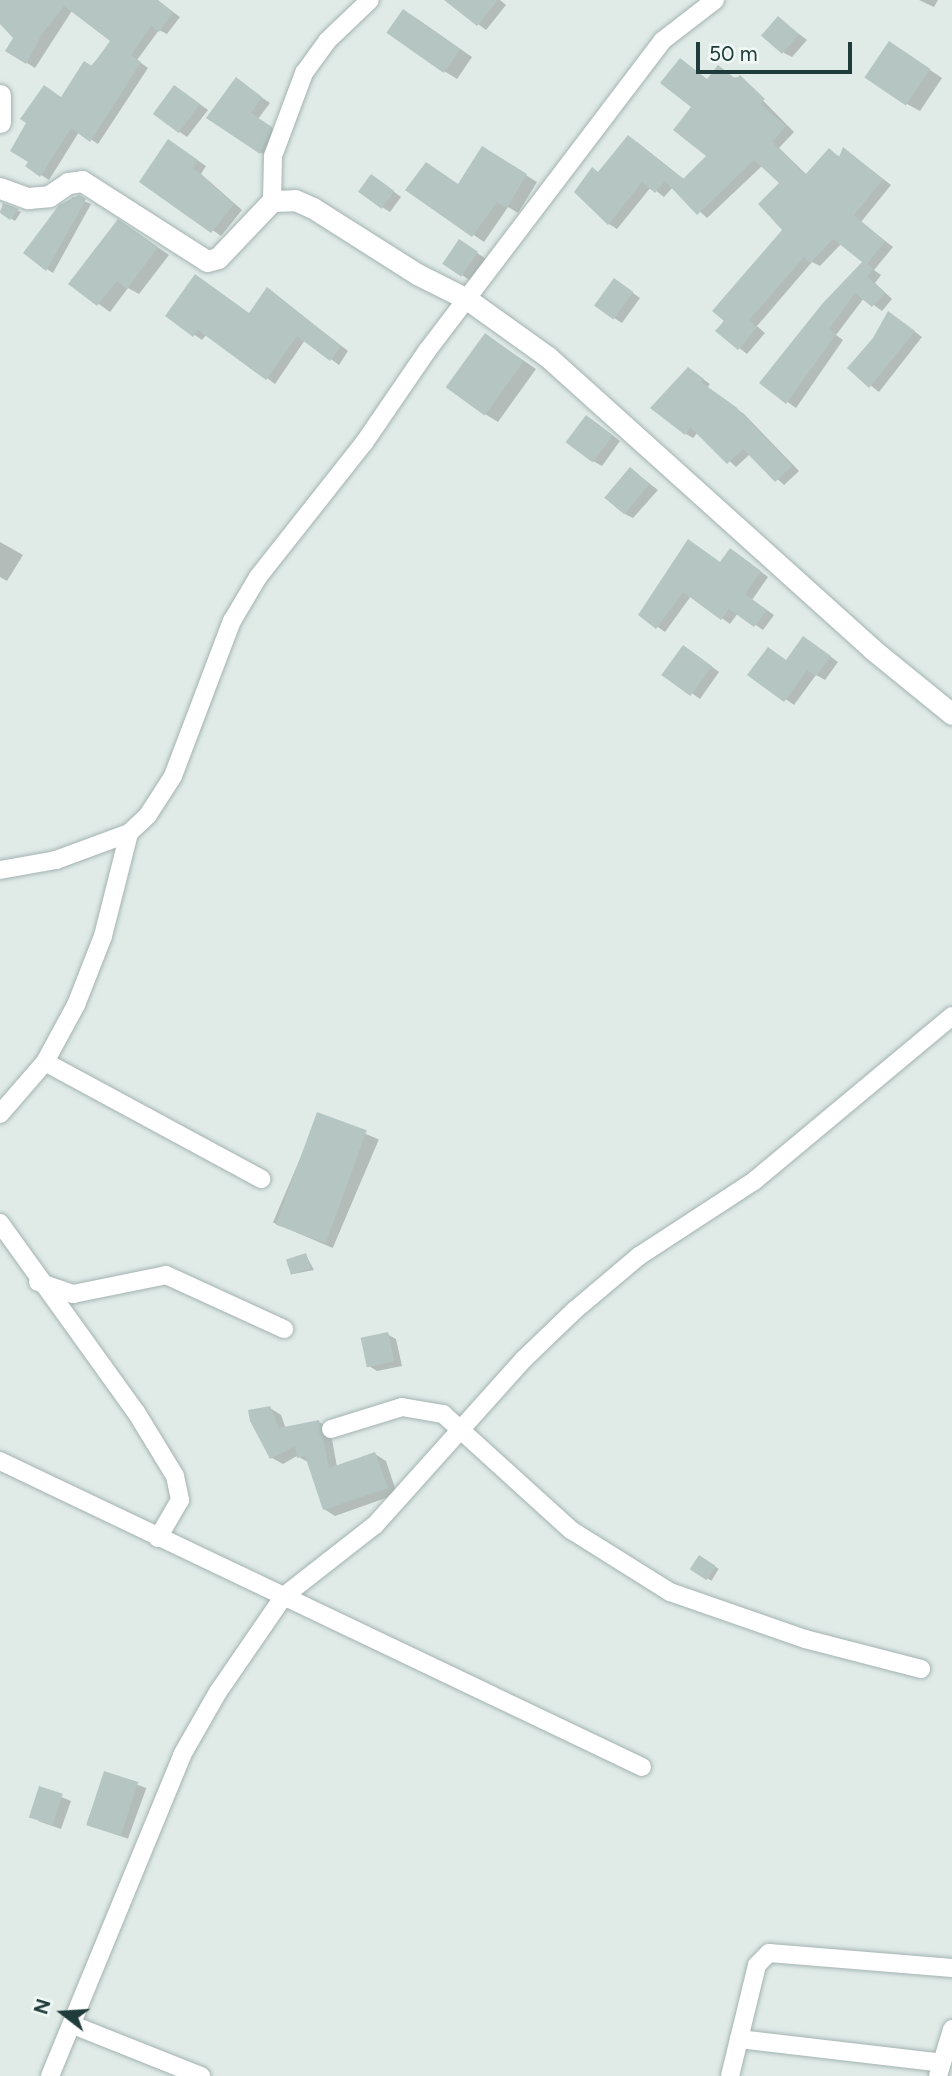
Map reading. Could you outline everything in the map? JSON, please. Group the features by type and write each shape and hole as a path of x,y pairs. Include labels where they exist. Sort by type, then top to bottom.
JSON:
{"street":[{"path":"0,188 28,198 49,196 68,183 82,181 208,261 225,251 272,201 273,156 304,73 327,41 370,0"},
{"path":"0,870 56,860 129,833 148,815 173,776 232,621 258,577 364,443 467,299 662,41 715,0"},
{"path":"0,95 0,122"},
{"path":"272,201 295,200 313,208 417,274 467,299 548,357 872,649 946,711"},
{"path":"0,1114 45,1062 92,971 129,833"},
{"path":"50,2076 182,1755 218,1692 284,1596 375,1525 531,1352 639,1256 754,1181 952,1016"},
{"path":"45,1062 261,1179"},
{"path":"0,1223 38,1282 136,1412 175,1476 180,1500 158,1538"},
{"path":"38,1282 74,1294 166,1275 284,1329"},
{"path":"331,1429 402,1407 435,1411 461,1428 571,1530 670,1592 805,1639 921,1669"},
{"path":"0,1461 642,1768"},
{"path":"730,2076 757,1965 768,1953 952,1968"},
{"path":"73,2025 201,2076"},
{"path":"739,2039 940,2069 952,2029"}],"building":[{"path":"0,0 158,0 173,12 159,32 151,26 131,55 141,62 90,142 71,128 40,177 25,166 28,162 10,151 26,123 20,119 44,85 61,97 84,61 92,66 110,41 64,6 42,34 26,64 5,51 13,38 0,24"},
{"path":"444,0 498,0 477,26"},
{"path":"403,9 460,49 444,73 386,33"},
{"path":"778,16 799,34 782,54 761,36"},
{"path":"889,41 930,69 906,105 864,77"},
{"path":"680,58 707,79 718,65 736,79 740,75 765,99 760,104 786,126 772,142 805,175 829,148 839,157 843,147 883,179 854,215 885,241 867,264 873,269 867,277 885,293 872,307 855,293 829,329 836,334 786,404 759,383 822,304 862,262 833,239 810,263 804,257 749,320 757,327 738,350 715,331 724,321 712,311 782,230 758,204 779,183 754,160 697,215 665,181 655,193 642,182 608,225 574,192 592,167 598,172 628,135 683,179 706,156 673,130 691,107 660,83"},
{"path":"236,77 262,97 251,113 272,127 260,154 206,118"},
{"path":"174,85 200,104 179,133 153,114"},
{"path":"168,139 198,160 193,168 234,204 211,233 139,182"},
{"path":"482,146 527,174 507,208 497,202 472,237 405,190 426,162 458,184"},
{"path":"371,174 394,191 382,209 358,192"},
{"path":"79,195 86,199 46,271 23,253 59,205"},
{"path":"3,203 19,209 10,220 0,213"},
{"path":"118,219 158,247 127,289 117,281 97,306 68,284"},
{"path":"459,239 478,252 461,277 442,264"},
{"path":"195,274 249,313 267,287 341,346 330,361 297,336 266,380 198,330 193,337 165,316"},
{"path":"614,278 633,292 613,320 594,306"},
{"path":"888,311 915,331 869,388 847,368 873,338"},
{"path":"485,333 524,361 484,415 446,387"},
{"path":"688,367 704,379 701,382 736,407 792,466 775,482 743,449 727,464 690,427 685,435 650,408"},
{"path":"586,415 613,435 593,463 566,442"},
{"path":"630,467 650,484 624,514 604,498"},
{"path":"688,539 720,562 730,548 761,571 745,594 767,610 754,627 729,609 721,620 683,592 656,629 638,615"},
{"path":"803,636 831,656 816,676 807,670 784,702 747,675 768,647 786,660"},
{"path":"683,645 712,666 690,696 661,675"},
{"path":"317,1112 367,1130 326,1243 276,1225"},
{"path":"306,1253 311,1268 291,1275 286,1259"},
{"path":"388,1332 394,1361 367,1367 361,1338"},
{"path":"270,1406 279,1428 319,1420 329,1468 375,1452 388,1488 323,1510 305,1456 297,1458 295,1446 270,1459 250,1421 248,1410"},
{"path":"699,1555 716,1566 707,1580 690,1569"},
{"path":"104,1771 138,1782 121,1836 86,1825"},
{"path":"39,1786 63,1794 53,1825 29,1817"}]}
